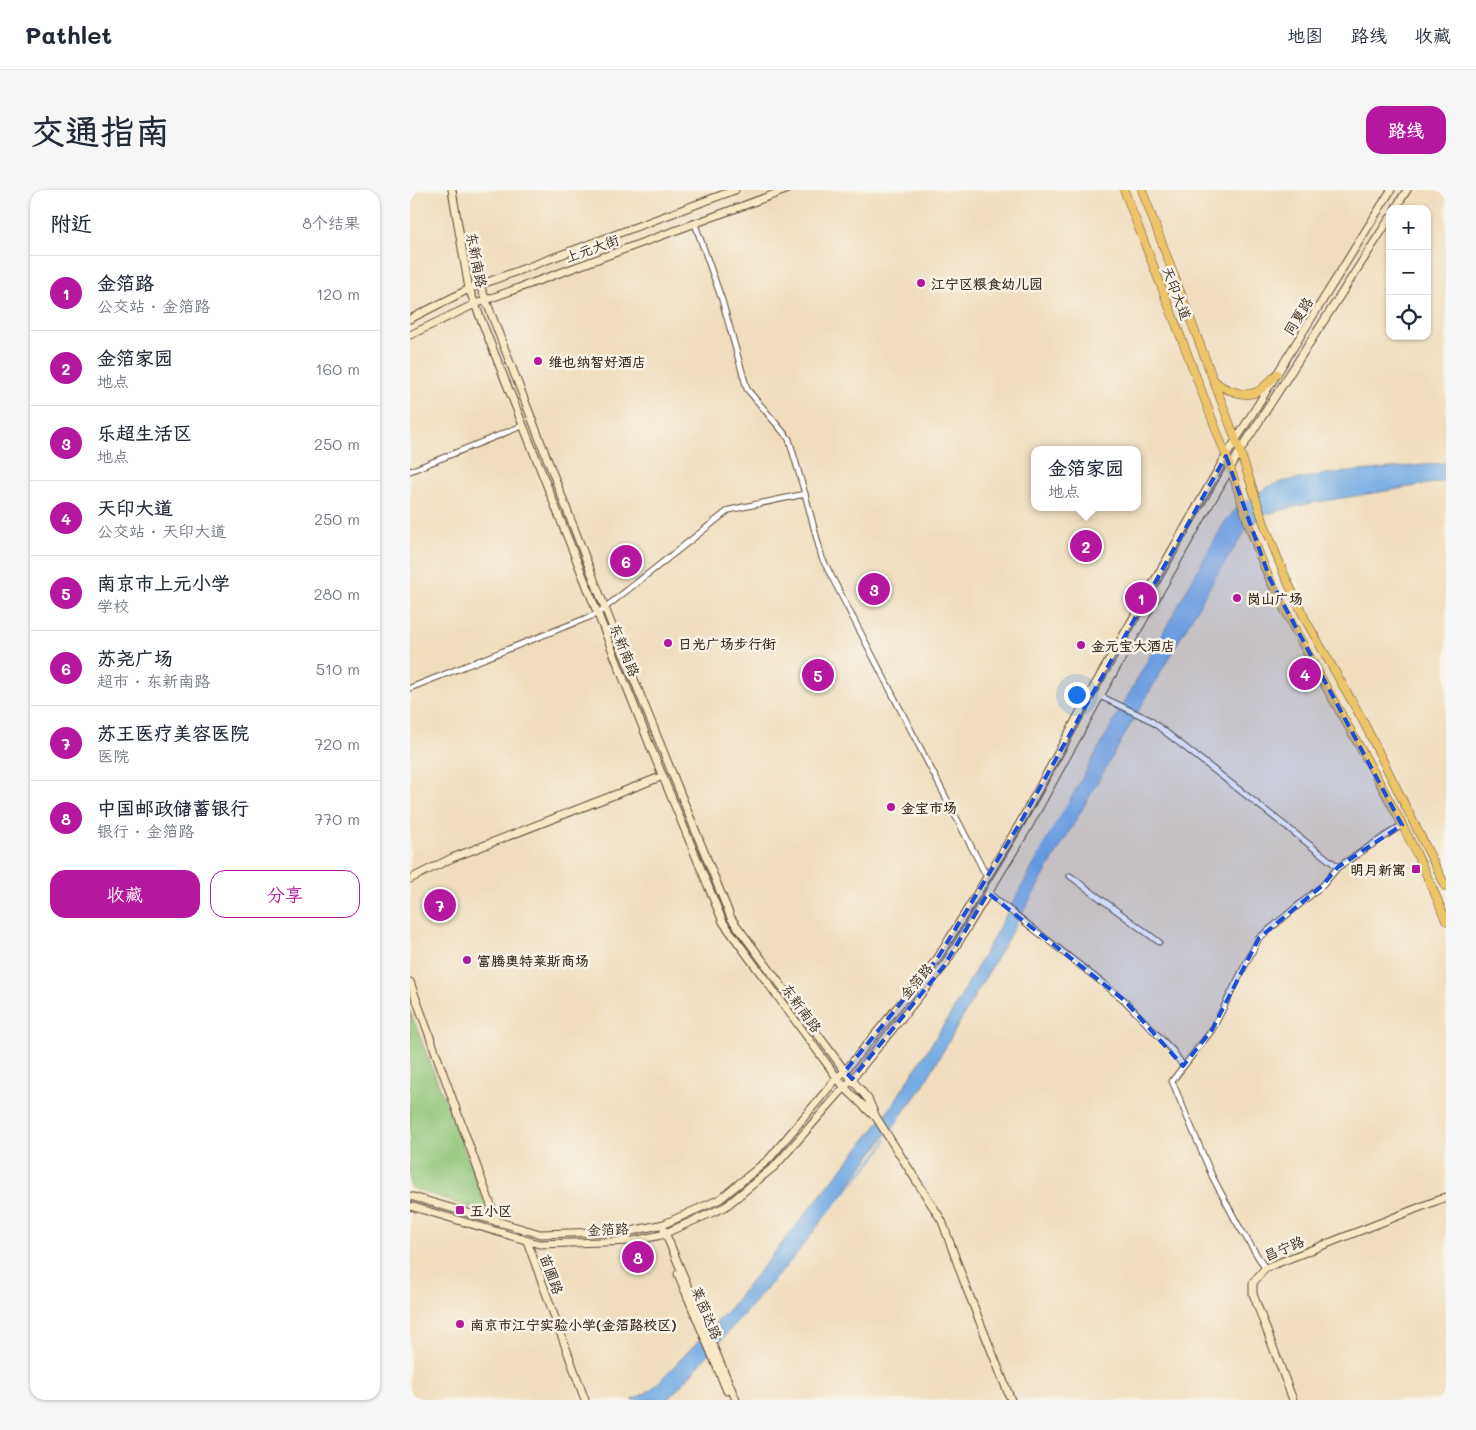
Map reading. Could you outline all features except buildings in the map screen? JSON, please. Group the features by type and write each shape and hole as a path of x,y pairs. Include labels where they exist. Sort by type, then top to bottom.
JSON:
{"main road":[{"name":"东新南路","path":"452,190 469,289 474,304 597,614 723,922 844,1088 876,1118"},
{"name":"上元大街","path":"410,319 469,289 735,190"},
{"name":"上元大街","path":"410,335 474,304 786,190"},
{"name":"天印大道","path":"1124,190 1226,456 1251,534 1270,579 1291,623 1402,825 1435,892 1446,921"},
{"name":"天印大道","path":"1142,190 1284,574 1305,619 1362,719 1446,887"},
{"name":"同夏路","path":"1226,456 1391,190"},
{"path":"1399,205 1408,190"},
{"name":"同夏路","path":"1240,451 1386,224"},
{"name":"东新南路","path":"480,285 605,608 731,918 868,1099 876,1118"},
{"path":"1212,378 1226,389 1244,395 1251,395 1264,387 1276,374"},
{"name":"金箔路","path":"410,1206 539,1244 633,1241 663,1234 725,1207 775,1166 852,1079 944,966 1027,829 1100,696 1240,451"},
{"name":"金箔路","path":"410,1196 540,1234 631,1231 662,1224 720,1198 769,1160 937,959 1020,823 1092,690 1226,456"},
{"path":"410,879 452,858 663,776"},
{"path":"410,982 497,1222"},
{"path":"876,1118 942,1221 1011,1400"},
{"name":"昌宁路","path":"1293,1400 1253,1294 1253,1283 1265,1268 1446,1197"},
{"name":"莱茵达路","path":"662,1224 663,1234 721,1370 731,1400"},
{"name":"苗圃路","path":"527,1241 586,1400"},
{"path":"721,1370 736,1400"}],"street":[{"path":"695,224 722,300 748,389 789,439 822,558 987,877"},
{"path":"410,471 522,426"},
{"path":"410,688 597,614 729,510 805,494"},
{"path":"1100,696 1114,701 1150,720 1338,867"},
{"path":"1265,1268 1237,1223 1212,1176 1172,1081 1212,1030 1259,938 1323,885 1338,867 1402,825"},
{"path":"1070,876 1159,942"},
{"path":"988,893 1124,1000 1173,1051 1183,1066"}],"highlighted area":[{"path":"1226,456 1270,579 1402,825 1338,867 1323,885 1259,938 1212,1030 1183,1066 1124,1000 988,893 944,966 852,1079 845,1071 937,959 1020,823"}],"green space":[{"path":"410,1011 489,1214 410,1187"}],"water":[{"path":"1446,463 1446,481 1306,504 1266,514 1246,530 1216,576 923,1086 795,1256 685,1381 667,1400 632,1400 651,1390 729,1309 889,1110 952,1012 1224,523 1236,509 1267,487 1281,482 1326,474"}],"waterway":[{"path":"1041,853 1048,837 1070,801"},
{"path":"889,1136 900,1116"},
{"path":"825,1216 879,1152 886,1140"}],"place":[{"name":"江宁区粮食幼儿园","path":"921,283"},
{"name":"维也纳智好酒店","path":"538,361"},
{"name":"金箔家园","path":"1086,546"},
{"name":"苏尧广场","path":"626,561"},
{"name":"乐超生活区","path":"874,589"},
{"name":"金箔路","path":"1141,598"},
{"name":"岗山广场","path":"1237,598"},
{"name":"日光广场步行街","path":"668,643"},
{"name":"金元宝大酒店","path":"1081,645"},
{"name":"天印大道","path":"1305,674"},
{"name":"南京市上元小学","path":"818,675"},
{"name":"金宝市场","path":"891,807"},
{"name":"明月新寓","path":"1416,869"},
{"name":"苏王医疗美容医院","path":"440,905"},
{"name":"富腾奥特莱斯商场","path":"467,960"},
{"name":"五小区","path":"460,1210"},
{"name":"中国邮政储蓄银行","path":"638,1257"},
{"name":"南京市江宁实验小学(金箔路校区)","path":"460,1324"}]}
